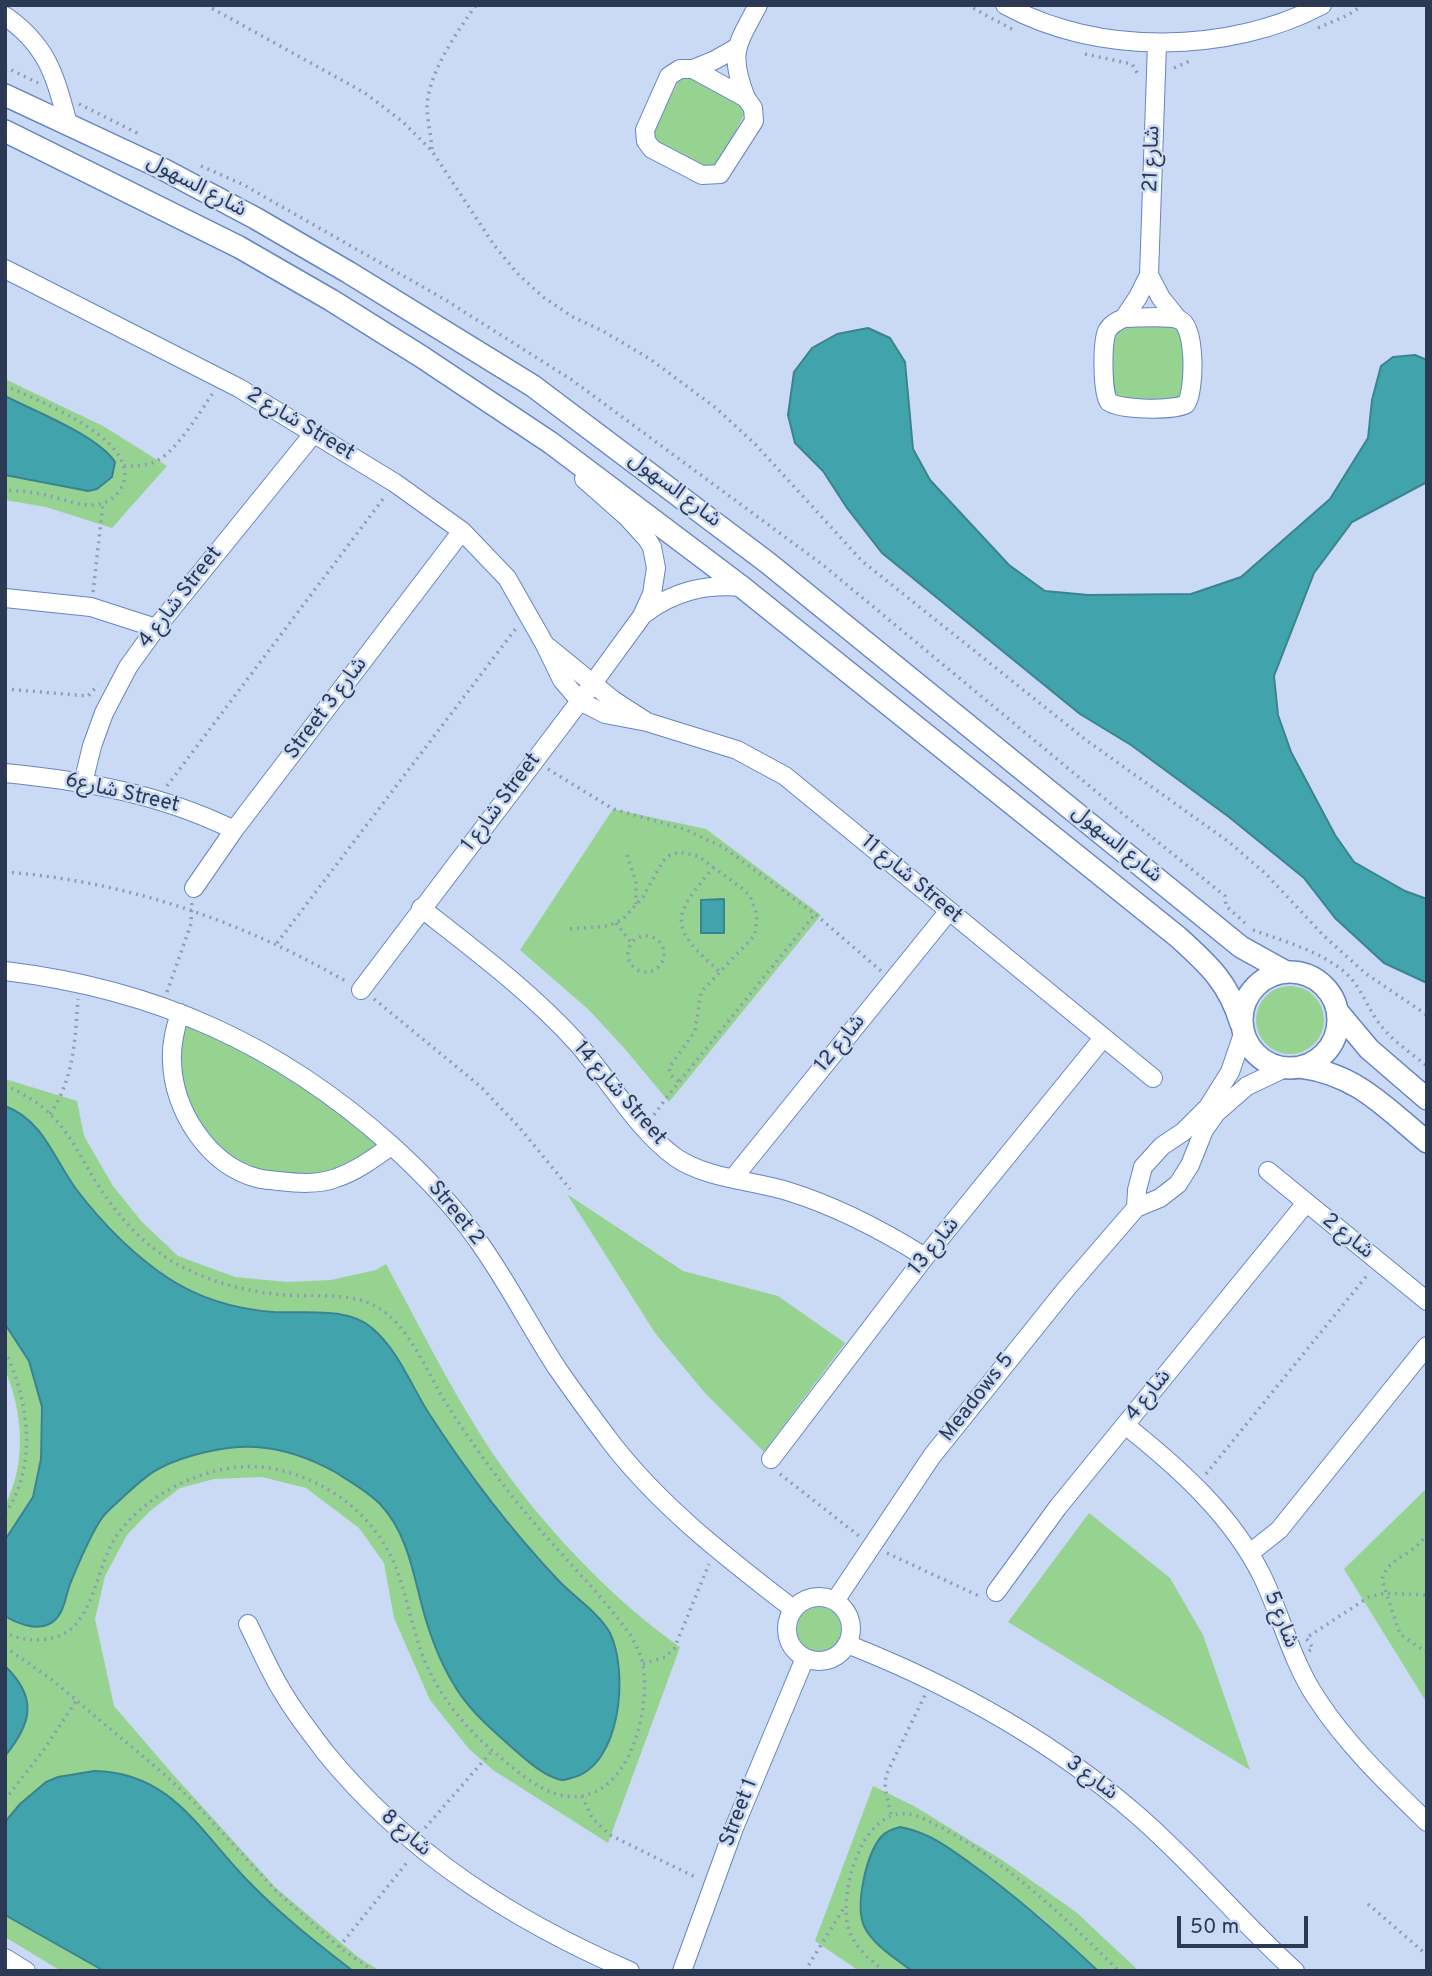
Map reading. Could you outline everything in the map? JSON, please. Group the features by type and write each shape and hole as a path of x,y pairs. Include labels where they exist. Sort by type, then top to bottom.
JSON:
{"main road":[{"name":"شارع السهول","path":"5,95 159,167 255,218 533,386 768,563 1241,947 1286,972"},
{"name":"شارع السهول","path":"5,131 239,247 331,300 422,356 572,458 742,587 1178,937 1209,964 1220,978 1233,1000 1242,1029"},
{"path":"551,443 534,420 540,409 552,409 593,430"},
{"path":"1427,1098 1363,1044 1338,1012 1325,987 1314,978 1301,973 1271,975 1258,983 1248,995 1242,1009 1242,1029 1249,1047 1259,1058 1271,1065 1325,1072 1349,1080 1427,1142"},
{"path":"1293,1068 1314,1062 1330,1047 1338,1026 1338,1012"}],"street":[{"path":"736,48 715,60 693,69 680,69 668,76 645,130 646,141 652,149 702,175 720,174 754,121 753,108 746,98 738,74 736,48 758,5"},
{"path":"1005,5 1049,24 1087,34 1157,44 1209,41 1260,30 1322,5"},
{"path":"5,16 37,43 49,62 68,124"},
{"name":"شارع 21","path":"1149,275 1161,298 1187,325 1191,335 1192,393 1186,404 1174,408 1119,407 1109,402 1106,397 1105,339 1111,326 1124,318 1139,297 1149,275 1157,44"},
{"path":"693,69 746,98"},
{"name":"شارع 2 Street","path":"5,269 239,388 395,483 462,531 506,578 544,642 562,680 580,701"},
{"path":"1124,318 1178,318"},
{"name":"شارع 4 Street","path":"83,783 104,713 128,667 156,628 314,433"},
{"path":"572,458 581,476 641,532 652,547 656,568 654,586 645,609"},
{"name":"Street شارع 3","path":"194,888 234,830 462,531"},
{"path":"645,609 696,588 719,585 742,587"},
{"path":"5,598 91,607 156,628"},
{"name":"شارع 1 Street","path":"360,990 593,684 645,609"},
{"name":"شارع 2 Street","path":"544,642 593,684"},
{"name":"شارع 11 Street","path":"593,684 647,722"},
{"name":"شارع 11 Street","path":"580,701 605,713 647,722 737,750 770,766 800,787 1153,1078"},
{"name":"شارع6 Street","path":"5,773 83,783 158,799 184,807 234,830"},
{"name":"شارع 14 Street","path":"421,908 501,972 548,1014 578,1045 646,1129 661,1145 686,1163 714,1174 788,1191 840,1211 890,1235 925,1257"},
{"name":"شارع 12","path":"734,1177 949,911"},
{"name":"Street 2","path":"5,971 80,982 180,1013 224,1032 294,1070 359,1116 439,1190 477,1238 558,1368 614,1447 646,1483 716,1548 793,1609"},
{"path":"180,1013 174,1035 174,1084 184,1113 203,1143 227,1164 257,1178 302,1184 335,1179 367,1164 391,1146"},
{"path":"1138,1182 1151,1173 1174,1139 1208,1107 1220,1090 1238,1054 1242,1029"},
{"name":"شارع 13","path":"771,1459 925,1257 1103,1038"},
{"name":"Meadows 5","path":"835,1601 932,1456 1015,1351 1136,1208 1160,1198 1178,1184 1204,1130 1216,1112 1247,1086 1293,1068"},
{"path":"1174,1139 1194,1155"},
{"name":"شارع 2","path":"1269,1171 1427,1301"},
{"path":"1138,1182 1160,1198"},
{"path":"1136,1208 1138,1182"},
{"name":"شارع 4","path":"996,1592 1058,1507 1306,1203"},
{"path":"1250,1553 1279,1530 1427,1346"},
{"name":"شارع 5","path":"1125,1425 1196,1486 1250,1553 1264,1580 1296,1660 1316,1699 1379,1774 1427,1822"},
{"path":"813,1597 835,1601 848,1615 851,1635 847,1644 839,1654 829,1659 817,1661 805,1658 797,1653 787,1636 786,1627 793,1609 802,1601 813,1597"},
{"name":"شارع 8","path":"248,1624 282,1692 310,1732 365,1797 416,1845 454,1874 517,1915 583,1951 630,1971"},
{"name":"شارع 3","path":"847,1644 932,1681 1018,1728 1098,1784 1137,1814 1295,1971"},
{"name":"Street 1","path":"682,1971 756,1771 805,1658"},
{"path":"5,1958 26,1971"}],"path":[{"path":"206,5 365,93 403,122 432,151 494,245 517,273 543,297 573,317 603,331 649,359 716,408 756,445 863,561 1086,740 1229,842 1266,874 1324,936 1364,973 1427,1015"},
{"path":"432,151 427,108 431,85 455,36 476,5"},
{"path":"5,385 93,430 112,446 124,466 125,478 114,498 103,503 78,504 35,493 5,490"},
{"path":"124,466 152,463 163,456 216,391"},
{"path":"158,799 395,483"},
{"path":"91,607 103,503"},
{"path":"277,943 527,613"},
{"path":"5,688 86,696 92,694 98,684"},
{"path":"534,761 613,809 684,829 723,847 750,864 815,914 892,981"},
{"path":"570,929 598,928 616,923 636,906 651,886 663,861 670,855 689,853 714,867 750,896 757,915 755,935 701,992 695,1031 669,1068 671,1075 679,1082"},
{"path":"627,855 636,882 636,906"},
{"path":"714,867 687,898 681,919 687,940 720,972"},
{"path":"5,872 62,878 135,893 193,911 277,943 386,1007 480,1086 519,1127 570,1189"},
{"path":"162,1007 191,924 194,888"},
{"path":"646,1129 679,1082 815,914"},
{"path":"616,923 631,942"},
{"path":"643,935 657,939 664,951 660,965 647,972 634,968 627,956 631,942 643,935"},
{"path":"50,1114 63,1092 71,1067 80,982"},
{"path":"5,1085 29,1097 50,1114 66,1133 114,1209 136,1233 161,1254 221,1283 264,1292 359,1300 388,1315 404,1332 447,1406 491,1469 622,1623 638,1649 643,1664 643,1705 640,1725 629,1754 614,1779 599,1790 582,1796 564,1796 533,1781 492,1751 459,1718 440,1691 425,1661 397,1570 369,1522 348,1502 323,1486 296,1474 267,1467 210,1473 182,1482 157,1496 133,1516 113,1541 87,1606 80,1620 68,1632 51,1639 35,1640 17,1638 5,1633"},
{"path":"1196,1486 1378,1262"},
{"path":"5,1351 15,1371 27,1425 23,1471 18,1490 5,1514"},
{"path":"1427,1533 1415,1549 1387,1568 1382,1580 1400,1634 1427,1653"},
{"path":"643,1664 665,1657 674,1650 716,1548"},
{"path":"1296,1660 1313,1648 1306,1638 1363,1600 1385,1592 1427,1595"},
{"path":"5,1647 136,1749 194,1802 276,1891 339,1947 373,1971"},
{"path":"891,1815 885,1787 886,1775 932,1681"},
{"path":"5,1800 58,1731 76,1701"},
{"path":"582,1796 592,1818 610,1835 712,1885"},
{"path":"884,1971 859,1948 852,1937 846,1905 853,1870 873,1827 891,1815 912,1814 994,1860 1031,1888 1119,1971"},
{"path":"805,1971 846,1905"},
{"path":"1368,1905 1427,1955"}],"shaded area":[{"path":"689,76 740,101 745,113 721,160 712,166 701,166 658,142 652,131 678,82"},
{"path":"1174,324 1184,333 1184,392 1171,400 1122,400 1111,393 1112,332 1117,327"},
{"path":"868,328 890,338 905,362 913,449 930,480 1009,565 1045,591 1088,595 1191,594 1241,577 1330,499 1368,438 1372,400 1381,366 1393,357 1415,355 1427,360 1427,482 1352,522 1314,573 1274,676 1278,715 1291,752 1335,835 1354,862 1405,891 1427,899 1427,983 1384,963 1335,918 1304,878 1229,817 1131,745 1080,714 882,553 847,508 823,471 795,443 788,415 794,372 812,348 837,334"},
{"path":"5,379 103,426 167,466 112,528 46,507 5,500"},
{"path":"5,396 64,424 94,442 115,462 112,477 97,489 88,491 5,475"},
{"path":"613,809 706,829 821,915 669,1102 589,1010 520,950"},
{"path":"724,899 724,933 701,933 701,900"},
{"path":"1290,986 1303,989 1314,996 1321,1007 1324,1020 1321,1033 1314,1044 1303,1051 1290,1054 1277,1051 1266,1044 1259,1033 1256,1020 1259,1007 1266,996 1277,989"},
{"path":"180,1013 224,1032 391,1146 302,1184 227,1164 175,1084"},
{"path":"5,1079 77,1101 84,1136 113,1186 142,1222 178,1256 235,1277 287,1282 331,1280 376,1270 386,1264 463,1406 510,1478 553,1531 602,1582 680,1647 608,1843 493,1770 469,1749 430,1700 394,1618 384,1563 359,1528 306,1488 262,1477 214,1479 180,1488 150,1511 127,1535 105,1576 95,1619 114,1706 276,1888 358,1957 380,1971 353,1971 288,1919 251,1885 175,1800 5,1822 5,1505 17,1472 20,1438 16,1403 5,1370"},
{"path":"5,1106 18,1112 38,1131 76,1189 107,1226 142,1259 168,1278 205,1297 245,1308 350,1316 362,1321 381,1336 396,1356 428,1412 489,1499 540,1561 586,1605 610,1633 619,1671 616,1716 610,1738 601,1756 588,1770 564,1780 548,1775 526,1760 478,1716 459,1692 439,1655 425,1616 412,1565 389,1515 370,1495 335,1472 307,1458 287,1452 256,1447 219,1449 193,1455 158,1469 139,1482 102,1518 80,1560 61,1612 54,1621 44,1626 32,1626 5,1616 5,1540 33,1497 41,1459 42,1407 29,1361 5,1324"},
{"path":"567,1194 683,1271 778,1296 845,1343 764,1452 705,1393 655,1333"},
{"path":"1427,1488 1427,1703 1344,1569"},
{"path":"1089,1513 1170,1578 1203,1635 1250,1770 1008,1622"},
{"path":"819,1607 834,1614 841,1629 834,1644 819,1651 804,1644 797,1629 804,1614"},
{"path":"5,1666 23,1689 28,1711 21,1733 5,1756"},
{"path":"94,1771 121,1774 145,1782 165,1794 200,1826 262,1895 353,1971 104,1971 5,1915 5,1822 20,1804 46,1782 58,1777"},
{"path":"873,1786 914,1806 1002,1860 1076,1912 1139,1971 1098,1971 1043,1919 990,1878 890,1830 875,1848 869,1861 862,1888 861,1915 864,1926 873,1939 912,1971 859,1971 815,1941"},
{"path":"900,1827 929,1836 970,1863 1036,1915 1098,1971 912,1971 899,1962 879,1945 864,1926 861,1893 876,1845 885,1833"},
{"path":"5,1915 104,1971 61,1971 5,1937"}]}
